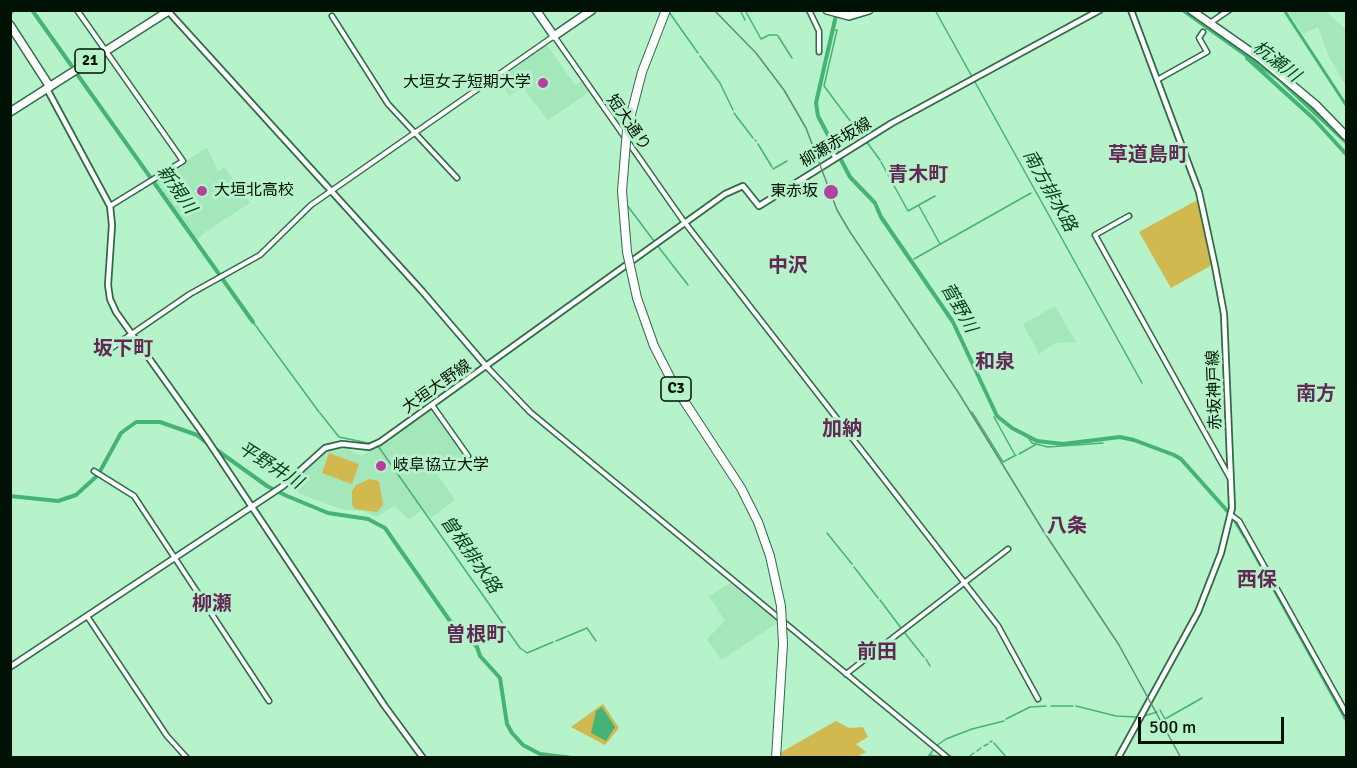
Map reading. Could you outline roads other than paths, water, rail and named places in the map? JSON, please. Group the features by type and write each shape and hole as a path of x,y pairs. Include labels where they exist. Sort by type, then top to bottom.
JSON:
{"highway":[{"path":"536,10 554,36 592,10"},
{"name":"C3","path":"666,10 642,72 627,130 622,191 627,252 637,298 654,346 675,387 741,488 758,522 770,556 781,606 783,645 777,758"},
{"path":"833,13 849,16 869,10"},
{"path":"1191,10 1277,72 1347,136"},
{"name":"21","path":"10,110 167,11"},
{"path":"10,25 48,87"},
{"path":"10,30 48,87"}],"main road":[{"name":"柳瀬赤坂線","path":"487,367 684,222 741,185 759,206 837,156 1100,10"},
{"name":"赤坂神戸線","path":"1118,758 1198,612 1221,553 1232,515 1224,314 1199,192 1131,10"},
{"name":"大垣大野線","path":"10,667 283,486 325,448 336,444 361,447 375,445 487,367 440,311 167,11"},
{"path":"48,87 111,205 109,295 116,312 195,421 384,705 423,758"}],"street":[{"path":"76,10 183,161 111,205"},
{"path":"809,10 819,32 819,52"},
{"path":"1210,23 1228,10"},
{"path":"332,16 388,104 456,178"},
{"path":"1156,81 1207,52 1198,38 1203,32"},
{"path":"104,353 190,294 260,255 293,220 330,190 554,36"},
{"name":"短大通り","path":"554,36 684,222 964,582 1008,642 1038,699"},
{"path":"827,143 837,156"},
{"path":"1129,216 1095,235 1231,479"},
{"path":"487,367 530,412 948,758"},
{"path":"432,405 468,456"},
{"path":"94,471 134,496 269,701"},
{"path":"1232,515 1239,521 1347,713"},
{"path":"846,674 1008,549"},
{"path":"87,616 167,736 187,758"}],"waterway":[{"name":"新規川","path":"10,13 14,10"},
{"name":"新規川","path":"32,10 71,65"},
{"path":"740,10 745,20"},
{"path":"745,10 761,39 769,35"},
{"name":"南方排水路","path":"935,10 1142,383"},
{"name":"杭瀬川","path":"1183,10 1278,78 1346,142"},
{"path":"1216,10 1219,13 1224,10"},
{"path":"1284,10 1346,105"},
{"name":"菅野川","path":"837,11 816,103 818,116 850,177 875,203 881,217 953,322 997,416 1012,428 1037,441 1063,444 1120,437 1174,455 1181,459 1230,514"},
{"path":"669,12 698,53"},
{"path":"833,30 837,30 824,86 863,138"},
{"path":"770,35 777,35"},
{"path":"778,36 792,58"},
{"path":"700,56 720,83 733,110"},
{"path":"1247,58 1314,119 1346,154"},
{"name":"新規川","path":"77,74 253,322"},
{"path":"734,113 753,138"},
{"path":"866,141 880,160"},
{"path":"758,144 772,167"},
{"path":"773,169 787,161"},
{"path":"881,162 908,211 935,196"},
{"path":"914,259 1031,193"},
{"path":"627,205 654,241"},
{"path":"919,206 940,244"},
{"path":"657,245 688,285"},
{"path":"253,322 319,412"},
{"path":"972,412 1003,462 1016,455"},
{"name":"曽根排水路","path":"320,413 339,437 368,443 375,442"},
{"path":"994,417 1015,455"},
{"name":"平野井川","path":"10,496 58,501 76,495 98,475 121,433 136,422 160,422 197,435 208,444"},
{"name":"菅野川","path":"1028,437 1032,443 1048,447 1103,443"},
{"path":"1019,454 1035,445"},
{"name":"曽根排水路","path":"378,446 520,648 527,653 553,642"},
{"name":"平野井川","path":"214,448 267,486 287,496 328,513 368,519 385,528 450,621 477,647 480,656 500,678 507,724 512,733 523,745 540,754 572,758"},
{"name":"菅野川","path":"1233,517 1245,537"},
{"path":"827,533 852,564"},
{"name":"菅野川","path":"1247,540 1346,719"},
{"path":"854,567 878,598"},
{"path":"880,600 901,628"},
{"name":"曽根排水路","path":"556,641 587,628 596,641"},
{"path":"904,632 924,657"},
{"path":"926,659 930,666"},
{"path":"1160,710 1165,719 1202,698"},
{"path":"1006,719 1030,707 1046,706"},
{"path":"1051,706 1073,706"},
{"path":"1076,706 1116,716 1137,717"},
{"path":"1144,716 1157,712"},
{"path":"936,746 946,739 972,729 1004,721"},
{"path":"994,743 1007,758"},
{"path":"984,746 988,744"},
{"path":"977,751 981,748"},
{"path":"927,758 934,749"},
{"path":"967,758 974,753"},
{"path":"930,755 943,757"},
{"path":"948,756 961,758"}],"railway":[{"path":"714,10 756,53 784,90 806,128 837,210 850,232 958,392 1044,532 1119,645 1181,758"}],"place":[{"name":"大垣女子短期大学","path":"543,83"},
{"name":"大垣北高校","path":"202,191"},
{"name":"東赤坂","path":"831,192"},
{"name":"岐阜協立大学","path":"381,466"}],"district":[{"name":"草道島町","path":"1148,156"},
{"name":"青木町","path":"918,176"},
{"name":"中沢","path":"788,267"},
{"name":"坂下町","path":"123,350"},
{"name":"和泉","path":"995,363"},
{"name":"南方","path":"1316,395"},
{"name":"加納","path":"842,430"},
{"name":"八条","path":"1067,527"},
{"name":"西保","path":"1257,581"},
{"name":"柳瀬","path":"212,605"},
{"name":"曽根町","path":"476,636"},
{"name":"前田","path":"877,653"}]}
